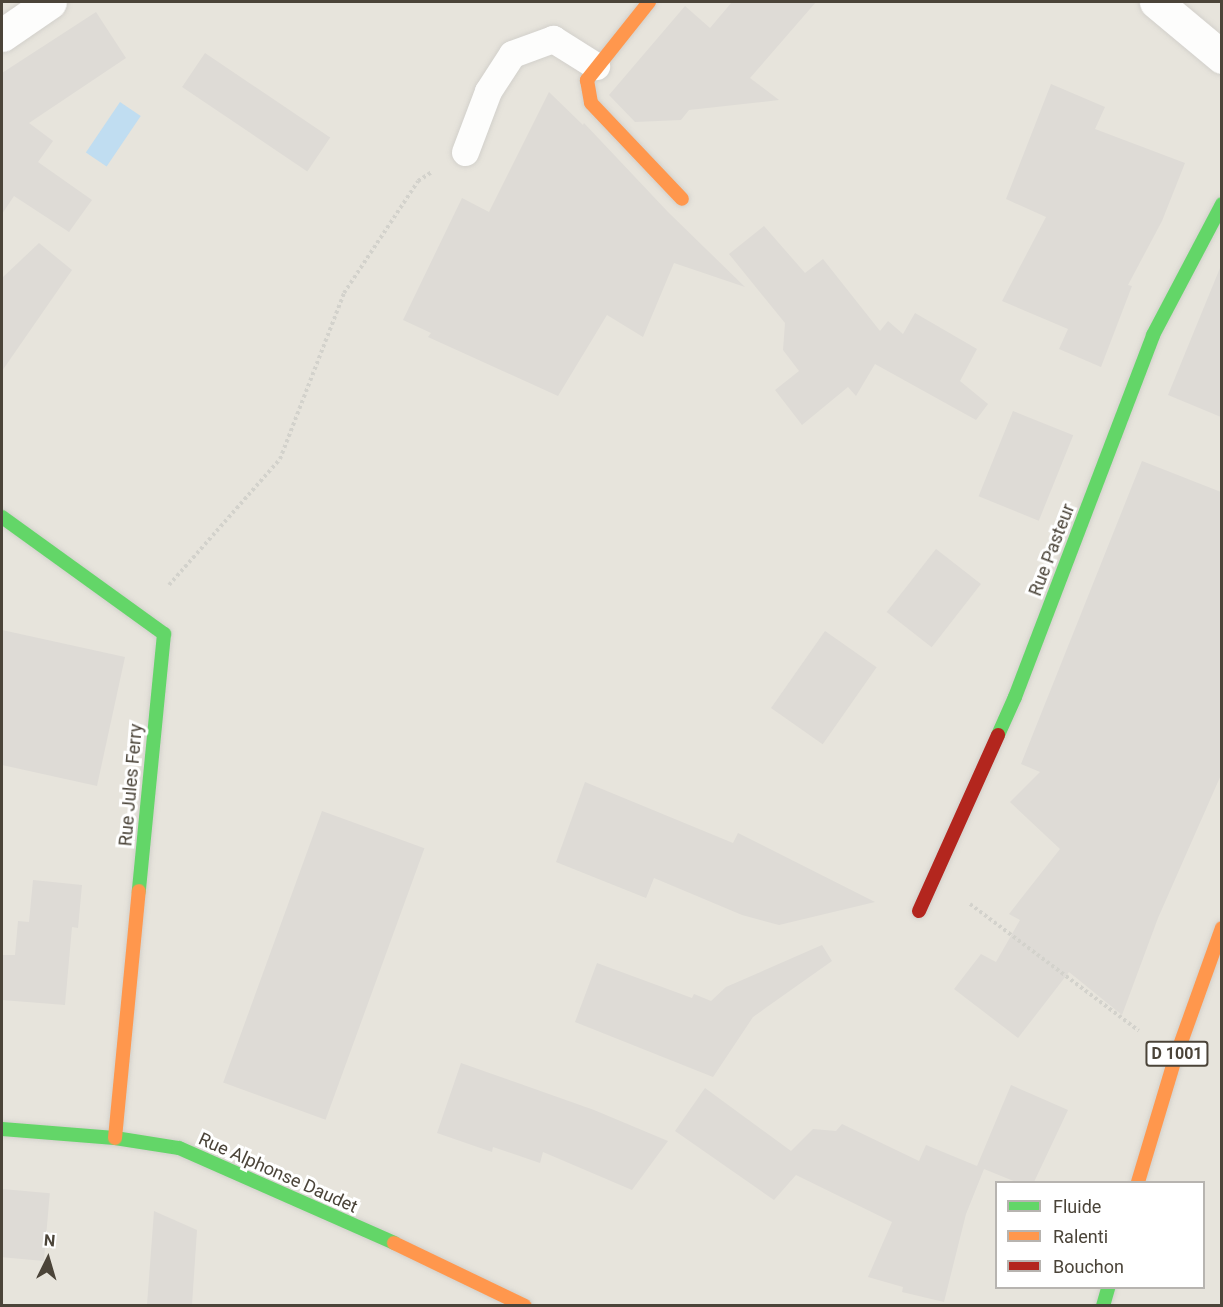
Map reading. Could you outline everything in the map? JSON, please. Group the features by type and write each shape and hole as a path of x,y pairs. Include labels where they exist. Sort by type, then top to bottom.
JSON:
{"street":[{"path":"2,35 50,2"},
{"path":"650,2 587,80 591,103 682,199"},
{"path":"1156,2 1221,57"},
{"name":"Rue Pasteur","path":"919,911 1016,697 1153,335 1221,204"},
{"name":"Rue Jules Ferry","path":"2,517 164,634 116,1138"},
{"name":"D 1001","path":"1138,1181 1175,1059 1221,928"},
{"name":"Rue Alphonse Daudet","path":"2,1129 116,1138 179,1148 420,1254 525,1305"},
{"path":"1103,1305 1107,1289"}],"lane":[{"path":"465,152 488,90 512,54 553,39 596,66"}],"path":[{"path":"141,617 280,459 344,293 418,181 465,152"},
{"path":"934,877 1175,1059"}],"shaded area":[{"path":"2,2 1221,2 1221,1305 2,1306"}],"water":[{"path":"120,102 141,116 107,167 86,153"}],"building":[{"path":"732,2 816,2 750,78 779,100 689,110 681,120 635,122 609,95 685,6 710,28"},
{"path":"96,12 126,58 29,123 53,141 38,162 92,200 69,232 14,196 2,214 2,73"},
{"path":"205,53 330,137 307,171 182,87"},
{"path":"1051,84 1105,107 1095,129 1185,163 1162,221 1128,285 1132,286 1101,367 1059,349 1068,329 1002,301 1046,217 1006,199"},
{"path":"549,92 583,125 584,123 668,212 745,287 674,263 643,337 607,315 558,396 428,337 431,333 403,320 462,198 489,212"},
{"path":"764,226 805,273 823,259 880,331 888,321 903,334 915,313 977,349 960,381 988,404 976,420 875,364 856,396 848,387 802,425 775,390 799,371 783,350 785,323 729,254"},
{"path":"39,243 72,270 2,371 2,278"},
{"path":"1221,268 1221,417 1168,395"},
{"path":"1013,411 1073,435 1039,521 979,496"},
{"path":"1142,461 1221,492 1221,775 1158,918 1122,1015 1069,972 1018,1038 954,989 981,954 996,962 1020,920 1009,914 1060,849 1010,802 1040,772 1021,764"},
{"path":"936,549 981,584 932,647 887,612"},
{"path":"2,630 125,657 97,786 2,765"},
{"path":"825,631 877,667 823,744 771,708"},
{"path":"585,782 733,843 738,833 875,902 779,925 742,915 654,878 646,898 556,862"},
{"path":"322,811 424,848 326,1120 223,1083"},
{"path":"33,880 82,885 78,928 72,927 65,1005 2,1000 2,955 15,955 18,921 29,922"},
{"path":"822,945 832,961 753,1017 713,1077 575,1022 597,963 692,998 694,994 711,1001 726,987"},
{"path":"461,1063 594,1110 668,1141 632,1190 543,1152 540,1163 493,1147 492,1152 437,1133"},
{"path":"1011,1085 1068,1110 1034,1181 1014,1181 984,1169 966,1214 944,1302 902,1292 903,1287 868,1277 892,1222 796,1175 774,1200 675,1131 705,1088 791,1151 813,1129 836,1131 842,1124 919,1161 926,1145 977,1166"},
{"path":"2,1189 50,1193 44,1261 2,1257"},
{"path":"154,1211 197,1230 192,1305 147,1305"}],"traffic: fast":[{"path":"998,735 1015,697 1153,335 1222,204"},
{"path":"2,517 164,634 139,891"},
{"path":"2,1129 115,1138 179,1148 394,1243"},
{"path":"1103,1306 1108,1289"}],"traffic: slow":[{"path":"649,2 587,80 591,103 682,199"},
{"path":"115,1138 139,891"},
{"path":"1138,1181 1175,1059 1222,928"},
{"path":"394,1243 525,1306"}],"traffic: jam":[{"path":"919,911 998,735"}]}
